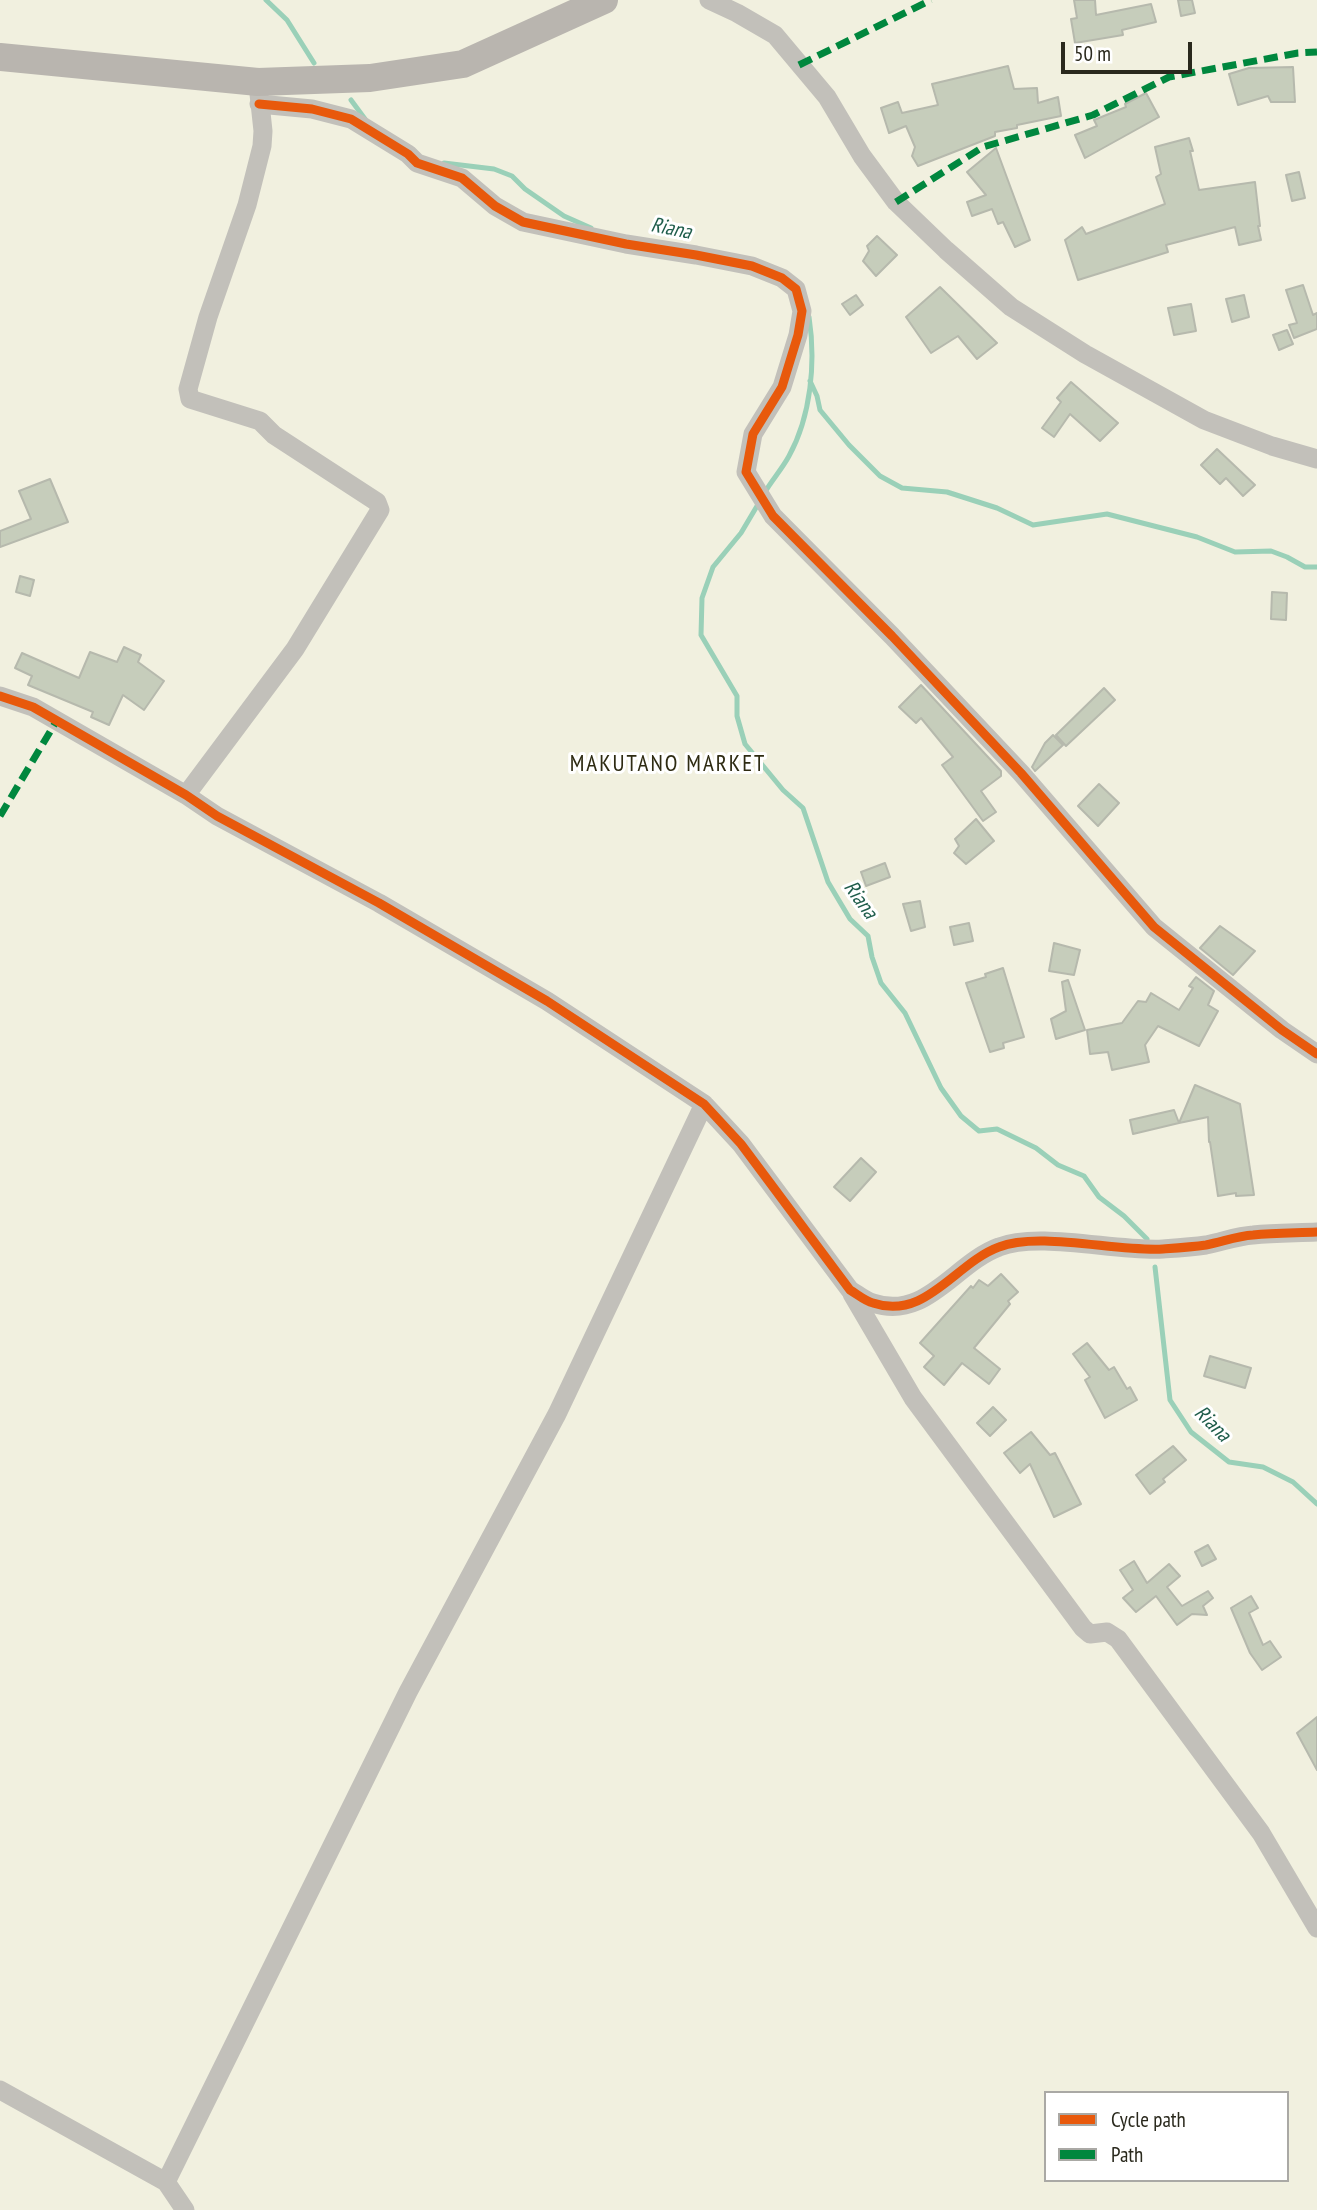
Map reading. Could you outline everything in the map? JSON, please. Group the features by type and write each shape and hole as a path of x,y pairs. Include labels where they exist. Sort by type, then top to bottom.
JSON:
{"main road":[{"path":"0,57 259,93 463,64 604,0"}],"street":[{"path":"709,0 775,35 827,97 862,156 896,202 1012,307 1085,354 1204,420 1272,446 1317,459"},
{"path":"186,795 295,649 380,510 377,502 274,435 260,421 190,399 188,389 208,317 247,205 262,146 259,93 351,119 408,154 417,163 462,178 495,206 523,222 626,244 696,254 752,266 782,278 796,289 802,310 798,335 782,387 753,434 746,472 773,516 892,636 1021,773 1153,927 1282,1030 1317,1054"},
{"path":"0,696 33,707 186,795 217,816 379,903 547,1001 704,1104 741,1144 850,1290 913,1398 1083,1628 1090,1634 1107,1632 1118,1639 1261,1833 1317,1928"},
{"path":"166,2182 408,1692 557,1414 704,1104"},
{"path":"850,1290 872,1303 891,1306 912,1304 930,1296 976,1258 999,1246 1022,1241 1162,1249 1206,1245 1251,1235 1317,1232"},
{"path":"0,2090 166,2182 185,2210"}],"building":[{"path":"1074,0 1095,0 1096,15 1151,4 1156,22 1122,30 1123,35 1075,43 1071,19 1077,18"},
{"path":"1178,0 1192,0 1195,13 1181,16"},
{"path":"1008,66 1014,89 1037,88 1038,103 1058,97 1061,116 995,132 995,136 918,166 912,156 915,147 906,126 889,133 881,108 898,102 902,113 938,105 932,84"},
{"path":"1293,67 1295,102 1271,102 1268,96 1238,105 1229,74 1249,68"},
{"path":"1146,93 1159,117 1085,158 1075,135 1097,126 1094,120 1126,107 1125,104"},
{"path":"1189,138 1199,190 1255,182 1261,240 1239,245 1235,227 1166,245 1168,252 1078,280 1065,240 1082,227 1086,234 1165,204 1156,177 1161,174 1155,147"},
{"path":"996,148 1030,240 1015,247 1003,222 998,224 992,209 972,216 967,202 986,195 967,172"},
{"path":"1299,172 1305,198 1292,201 1286,175"},
{"path":"877,236 897,255 876,276 863,261 869,251 867,246"},
{"path":"1303,285 1313,315 1317,313 1317,329 1294,338 1289,325 1297,323 1286,290"},
{"path":"940,287 997,343 977,359 958,336 931,353 906,317"},
{"path":"856,295 863,305 850,315 842,304"},
{"path":"1244,295 1249,317 1232,322 1226,299"},
{"path":"1191,304 1196,331 1174,335 1168,308"},
{"path":"1287,330 1293,344 1279,350 1273,335"},
{"path":"1071,382 1118,423 1100,441 1070,414 1054,437 1042,428 1061,402 1057,398"},
{"path":"1217,449 1255,485 1243,496 1226,478 1220,484 1201,465"},
{"path":"50,479 68,522 0,547 0,531 31,519 19,491"},
{"path":"20,576 34,580 30,596 16,592"},
{"path":"1272,592 1287,593 1286,620 1271,619"},
{"path":"124,647 141,655 138,662 164,681 144,710 123,695 109,725 91,717 93,712 28,685 32,676 15,668 22,653 79,678 90,652 117,662"},
{"path":"921,685 1001,771 1001,776 981,791 996,812 983,821 942,765 953,757 921,718 916,723 899,707"},
{"path":"1104,688 1115,700 1066,746 1056,735"},
{"path":"1053,735 1063,745 1035,771 1032,767 1045,743"},
{"path":"1099,784 1119,803 1098,826 1078,806"},
{"path":"976,819 994,841 966,864 954,853 959,846 955,839"},
{"path":"885,863 890,877 866,886 861,872"},
{"path":"920,901 925,927 911,931 903,904"},
{"path":"969,923 973,941 954,945 950,927"},
{"path":"1220,926 1255,951 1233,975 1200,948"},
{"path":"1054,943 1080,950 1074,975 1049,971"},
{"path":"1003,968 1024,1037 1003,1043 1004,1048 990,1052 966,983"},
{"path":"1196,977 1214,991 1208,1005 1218,1011 1199,1046 1158,1026 1145,1045 1149,1062 1112,1070 1108,1052 1090,1054 1087,1030 1122,1023 1138,1001 1146,1002 1151,993 1179,1010 1193,988 1189,986"},
{"path":"1068,980 1085,1030 1056,1039 1051,1019 1066,1011 1062,982"},
{"path":"1195,1085 1240,1104 1254,1195 1236,1196 1236,1193 1218,1196 1209,1142 1208,1117 1179,1123"},
{"path":"1174,1110 1179,1123 1133,1134 1130,1120"},
{"path":"861,1158 876,1172 850,1201 834,1187"},
{"path":"1001,1274 1018,1292 1008,1301 1010,1304 974,1348 1000,1369 989,1384 962,1363 944,1385 924,1367 934,1356 920,1343 971,1286 973,1288 979,1280 988,1286"},
{"path":"1087,1343 1109,1370 1114,1367 1137,1400 1105,1418 1085,1380 1090,1377 1073,1354"},
{"path":"1210,1356 1251,1368 1245,1388 1204,1376"},
{"path":"993,1407 1006,1420 990,1436 977,1423"},
{"path":"1031,1432 1050,1455 1055,1453 1081,1504 1054,1517 1030,1464 1020,1473 1004,1453"},
{"path":"1173,1446 1186,1460 1150,1494 1136,1475"},
{"path":"1208,1545 1216,1559 1202,1566 1195,1552"},
{"path":"1134,1561 1147,1583 1169,1564 1180,1576 1167,1587 1182,1606 1208,1591 1213,1598 1203,1606 1207,1615 1192,1614 1177,1625 1156,1596 1136,1612 1123,1598 1133,1590 1120,1570"},
{"path":"1251,1596 1258,1608 1249,1613 1263,1645 1270,1641 1281,1657 1262,1670 1250,1653 1231,1608"},
{"path":"1317,1717 1317,1770 1297,1733"}],"waterway":[{"name":"Riana","path":"266,0 287,20 314,63"},
{"name":"Riana","path":"351,100 365,119"},
{"name":"Riana","path":"444,163 494,169 512,176 525,189 564,216 591,228"},
{"name":"Riana","path":"765,492 789,456 807,406 812,370 809,317"},
{"path":"810,381 820,410 849,445 880,476 902,488 947,492 997,508 1033,525 1107,514 1197,537 1235,552 1271,551 1305,567 1317,567"},
{"name":"Riana","path":"760,501 741,533 713,567 702,598 701,635 737,696 737,716 745,744 783,790 803,808 828,882 850,919 868,936 881,983 905,1013 941,1088 961,1116 979,1131 997,1129 1036,1148 1058,1165 1084,1176 1099,1197 1124,1216 1147,1239"},
{"name":"Riana","path":"1155,1267 1170,1400 1191,1432 1229,1462 1263,1467 1293,1482 1317,1504"}],"marked path":[{"path":"799,65 931,0"},
{"path":"896,202 983,147 1093,115 1169,77 1298,53 1317,52"},
{"path":"0,816 57,720"}],"cycle path":[{"path":"259,104 312,109 351,119 408,154 417,163 462,178 495,206 523,222 626,244 752,266 782,278 796,289 802,311 798,335 782,387 753,434 746,472 773,516 892,636 1021,773 1154,927 1282,1030 1317,1054"},
{"path":"0,696 33,707 186,795 217,816 379,903 547,1001 704,1104 741,1144 850,1290 870,1302 892,1306 909,1304 939,1288 983,1255 1016,1243 1056,1241 1163,1249 1206,1245 1247,1236 1317,1232"}],"district":[{"name":"MAKUTANO MARKET","path":"668,764"}]}
